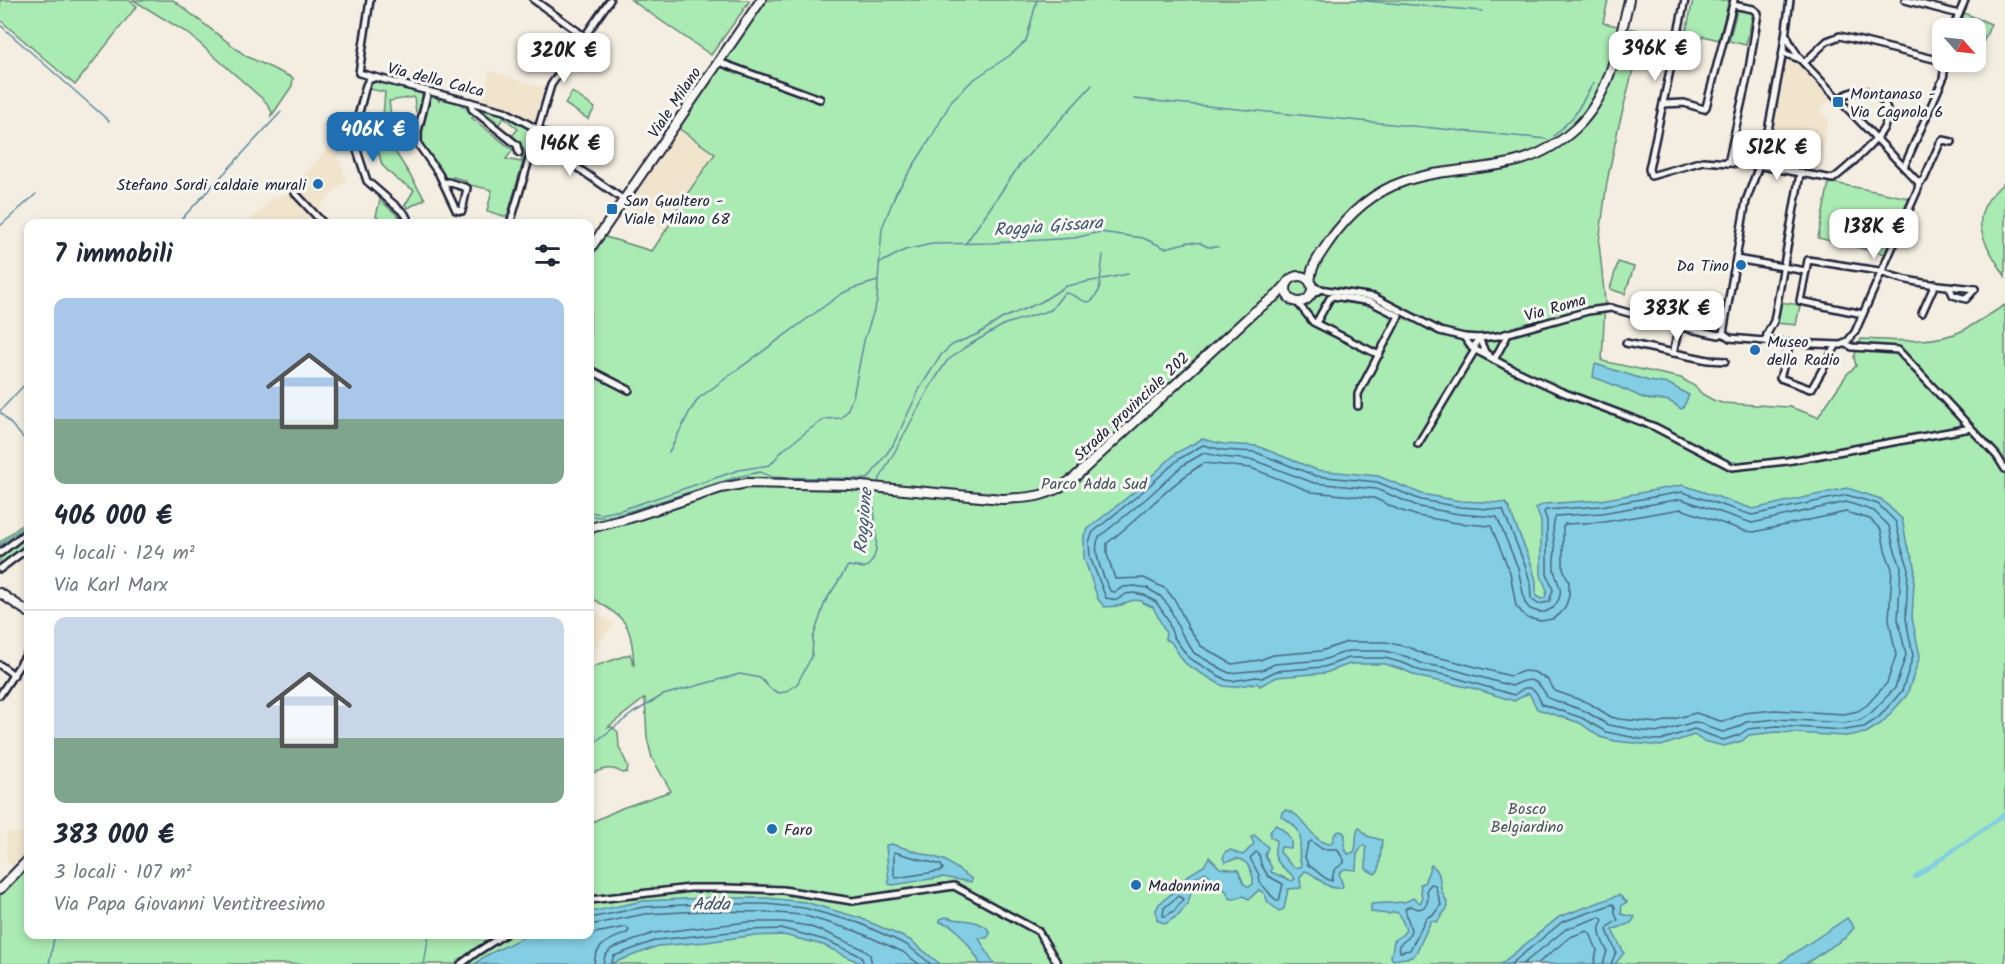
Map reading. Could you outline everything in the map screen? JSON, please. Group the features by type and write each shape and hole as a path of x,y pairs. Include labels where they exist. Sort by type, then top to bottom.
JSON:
{"street":[{"name":"Via della Calca","path":"370,0 359,73 507,112 566,147 576,168 624,200"},
{"path":"534,0 584,36"},
{"path":"511,219 550,85 609,0"},
{"name":"Viale Milano","path":"594,243 761,0"},
{"name":"Strada provinciale 202","path":"594,527 740,483 827,484 1002,499 1035,498 1053,491 1074,478 1254,312 1272,299 1290,279 1308,271 1353,212 1387,189 1426,176 1500,166 1523,160 1543,153 1565,138 1587,114 1604,89 1612,68 1629,0"},
{"path":"1685,0 1649,169 1649,173 1653,176 1703,160 1759,166 1833,179 1877,138 1884,128 1887,117 1885,105 1879,97 1870,92 1859,90 1849,92 1839,99"},
{"path":"1723,333 1746,201 1764,152 1784,51 1790,0"},
{"path":"1905,0 1959,14"},
{"path":"1957,18 1965,0"},
{"path":"1663,104 1684,103 1704,109 1734,3 1758,13 1749,69 1728,162"},
{"path":"1786,32 1793,49 1803,62 1919,183"},
{"path":"1803,62 1827,41 1840,36 1932,59"},
{"path":"1784,51 1787,48 1793,49"},
{"path":"1784,51 1803,62"},
{"path":"1781,64 1785,57 1790,55"},
{"path":"719,62 820,99"},
{"path":"1904,166 1944,76 1943,72"},
{"path":"376,77 369,80 366,85 353,138 367,181 405,214 408,219"},
{"path":"428,91 417,144 443,183 456,210 462,211 467,188 448,182 443,183"},
{"path":"471,102 472,109 517,146 519,153"},
{"path":"533,140 540,134 548,135"},
{"path":"1952,142 1941,141 1924,179 1919,183 1853,336 1845,344 1852,347 1898,350 1997,456 2005,469"},
{"path":"1766,341 1768,331 1774,321 1800,174"},
{"path":"295,193 319,219"},
{"path":"1736,259 1806,271"},
{"name":"Strada provinciale 202","path":"1309,297 1311,274 1317,260"},
{"path":"1863,314 1800,301 1808,260 1935,284 1975,289 1966,298 1953,295 1948,286"},
{"path":"1297,276 1306,278 1311,284"},
{"name":"Via Roma","path":"1311,284 1323,289 1374,297 1440,331 1481,341 1606,308 1679,327 1719,335 1723,333 1728,338 1836,346 1845,344"},
{"path":"1922,313 1935,284"},
{"path":"1286,285 1286,292 1306,311 1310,319 1379,355"},
{"path":"1272,299 1280,297 1293,300 1309,297 1323,289"},
{"path":"1316,323 1332,296 1365,300 1399,316 1358,394 1358,406"},
{"path":"1306,311 1309,297"},
{"path":"1660,322 1668,298"},
{"path":"1673,353 1679,327"},
{"path":"1494,360 1508,334"},
{"path":"1464,337 1475,350 1494,360 1562,392 1655,427 1732,467 1787,461 1971,428"},
{"path":"1418,444 1475,350 1475,344 1481,341 1485,351 1494,360"},
{"path":"1626,343 1708,360 1725,361"},
{"path":"1790,343 1780,378 1811,389 1836,346"},
{"path":"594,372 629,390"},
{"path":"0,553 24,534"},
{"path":"0,569 24,551"},
{"path":"2,594 24,609"},
{"path":"0,695 24,659"},
{"path":"0,665 14,675"},
{"path":"0,889 24,864"},
{"path":"594,900 690,888 727,888 783,890 852,901 954,886 1038,931 1058,964"},
{"path":"461,964 497,939"}],"shaded area":[{"path":"1793,59 1807,70 1826,93 1833,97 1820,111 1828,119 1818,173 1767,164 1786,64 1788,60"},
{"path":"489,71 544,88 534,123 513,110 482,100"},
{"path":"676,127 714,154 676,209 678,211 664,231 624,203"},
{"path":"331,144 347,178 320,207 318,213 324,219 252,219 273,197 287,194"},
{"path":"594,612 614,624 594,650"},
{"path":"7,832 21,833 24,836 24,855 13,867 6,860"}],"green space":[{"path":"0,0 128,0 137,6 75,85 0,20"},
{"path":"133,0 173,0 246,56 293,78 292,86 270,118 272,112 266,102 189,34"},
{"path":"631,0 749,0 749,2 711,55"},
{"name":"Parco Adda Sud","path":"764,0 1608,0 1603,23 1638,30 1640,42 1607,182 1599,243 1605,301 1602,361 1681,378 1696,387 1702,394 1722,403 1790,407 1818,417 1847,374 1856,366 1854,357 1861,339 1926,340 1952,335 2005,305 2005,964 0,964 0,894 24,870 24,939 594,939 594,821 622,808 671,791 652,758 647,738 645,698 608,727 618,732 619,747 628,766 627,772 622,773 610,769 594,773 594,667 630,654 634,666 631,639 625,623 594,600 594,534 596,530 594,523 594,248 602,236 652,251 678,212 676,210 715,154 677,127"},
{"path":"1693,0 1729,0 1719,40 1703,36 1702,40 1685,37"},
{"path":"1737,10 1753,13 1746,45 1729,41"},
{"path":"1964,13 1976,18 1962,18"},
{"path":"1986,22 1991,24 1986,36"},
{"path":"376,81 424,94 418,114 414,97 389,101 396,153 425,199 408,208 405,205 414,190 396,179 382,165 375,139 383,116 385,92 369,89 371,83"},
{"path":"572,92 595,108 588,119 565,104"},
{"path":"432,96 438,97 439,101 441,98 457,102 474,114 472,118 513,150 506,159 521,162 524,149 511,137 518,129 504,118 497,126 494,124 496,121 475,108 507,115 532,131 507,217 487,211 492,190 466,184 466,181 453,177 444,179 421,144 420,134 429,99"},
{"path":"1829,182 1909,198 1885,254 1818,238"},
{"path":"2005,182 2005,276 1984,239 1981,217 1984,206 1992,194"},
{"path":"379,197 383,200 382,202 405,219 379,219 376,216"},
{"path":"1618,262 1634,267 1625,294 1610,289"},
{"path":"1780,302 1800,305 1796,325 1776,323"},
{"path":"24,523 24,546 0,565 0,542"}],"water":[{"path":"1595,364 1649,381 1669,384 1689,395 1681,409 1669,401 1646,399 1593,377"},
{"path":"1202,439 1223,444 1257,446 1317,470 1378,476 1422,494 1460,501 1505,503 1531,563 1536,581 1536,596 1541,599 1545,598 1547,590 1541,576 1541,521 1536,508 1544,504 1601,500 1683,485 1753,509 1847,488 1881,499 1902,519 1907,545 1915,565 1912,618 1920,656 1907,695 1882,723 1866,733 1845,736 1777,732 1749,735 1742,741 1724,746 1703,741 1694,735 1661,746 1615,741 1600,737 1580,723 1537,709 1529,693 1514,701 1472,688 1419,677 1385,664 1350,664 1325,673 1277,677 1260,686 1257,683 1223,686 1184,662 1171,642 1165,639 1166,633 1153,607 1136,600 1119,606 1104,607 1098,599 1084,558 1084,535 1089,528 1139,488 1176,453"},
{"path":"1285,810 1298,817 1318,839 1324,842 1331,844 1335,834 1339,831 1343,832 1345,835 1344,848 1348,854 1354,852 1359,827 1367,836 1382,840 1379,870 1375,874 1366,869 1366,848 1363,845 1357,854 1356,870 1345,869 1339,873 1343,886 1341,888 1330,887 1305,871 1300,877 1301,888 1288,889 1284,909 1279,911 1259,890 1249,899 1243,896 1229,898 1227,892 1205,872 1195,878 1188,903 1179,915 1165,924 1157,920 1156,910 1159,904 1176,890 1187,876 1204,866 1209,857 1220,868 1238,870 1244,884 1249,887 1253,884 1251,871 1246,863 1239,859 1225,862 1223,858 1226,851 1231,850 1243,855 1254,844 1251,837 1254,835 1268,847 1265,856 1272,868 1271,872 1292,881 1295,879 1276,859 1276,840 1270,837 1270,832 1275,825 1285,831 1291,841 1291,848 1281,847 1280,852 1296,868 1302,866 1299,852 1300,835 1291,823 1281,816"},
{"path":"891,844 944,860 972,879 971,882 943,877 889,884 886,845"},
{"path":"1431,865 1439,874 1442,892 1448,907 1437,922 1431,921 1412,957 1393,960 1391,957 1394,941 1406,930 1400,915 1396,912 1388,914 1371,912 1371,904 1405,902 1413,898 1420,903 1422,899 1420,884 1424,883"},
{"path":"1619,895 1627,902 1622,905 1621,914 1635,917 1631,923 1612,930 1624,953 1615,964 1501,964 1559,917"},
{"name":"Adda","path":"766,898 805,902 860,918 910,940 940,964 862,964 823,945 784,935 749,936 658,946 610,964 475,964 485,956 520,939 594,939 594,911 643,901"},
{"path":"946,917 973,922 988,929 990,934 987,938 979,938 994,964 980,964 958,932 950,925 940,922 940,919"},
{"path":"1847,918 1854,928 1845,938 1805,964 1778,964"}],"waterway":[{"path":"669,452 699,398 841,294 878,281 882,228 896,193 952,100 973,80 1009,56 1026,41 1037,0"},
{"path":"1355,0 1482,11"},
{"path":"0,25 109,121"},
{"path":"1554,136 1574,116 1594,82"},
{"path":"966,243 1021,163 1092,85"},
{"path":"1134,99 1547,139"},
{"path":"182,219 281,112"},
{"path":"0,226 36,194"},
{"name":"Roggia Gissara","path":"880,263 905,250 932,244 1074,238 1100,232 1143,238 1165,248 1189,242 1218,247"},
{"name":"Roggione","path":"877,484 930,387 947,361 964,348 1005,324 1051,310 1064,293 1088,302 1092,301 1099,291 1103,255"},
{"path":"594,516 620,514 737,477 760,472 772,477 868,479 893,445 920,388 941,355 952,345 978,334 1003,318 1041,302 1066,286 1128,274"},
{"path":"594,513 601,514 621,510 739,470 770,465 783,450 825,419 841,418 853,397 864,341 877,301 878,282"},
{"path":"0,411 24,385"},
{"path":"0,412 24,439"},
{"name":"Roggione","path":"594,743 633,713 663,695 740,674 760,678 771,689 779,693 797,684 812,656 813,638 825,602 848,566 864,568 875,554 875,491"},
{"path":"0,545 24,526"},
{"path":"1915,877 2005,814"},
{"path":"49,964 54,939"},
{"name":"Roggione","path":"424,964 428,939"}],"place":[{"name":"Montanaso - Via Cagnola 6","path":"1838,102"},
{"name":"Stefano Sordi caldaie murali","path":"318,184"},
{"name":"San Gualtero - Viale Milano 68","path":"612,209"},
{"name":"Da Tino","path":"1741,265"},
{"name":"Museo della Radio","path":"1755,350"},
{"name":"Faro","path":"772,829"},
{"name":"Madonnina","path":"1136,885"}],"park label":[{"name":"Bosco Belgiardino","path":"1527,817"}]}
